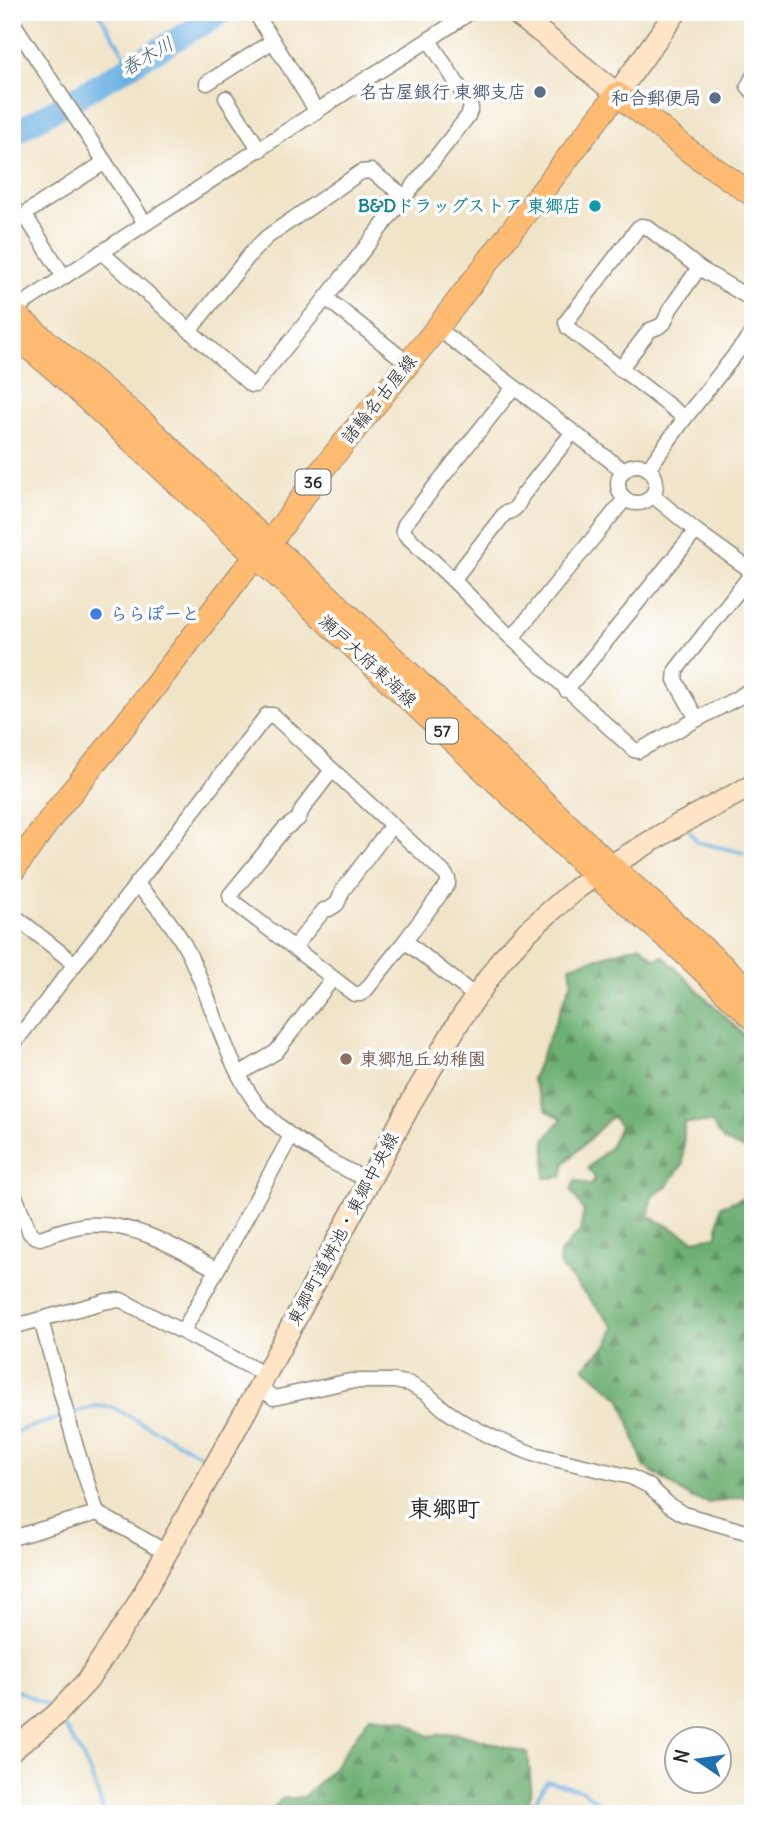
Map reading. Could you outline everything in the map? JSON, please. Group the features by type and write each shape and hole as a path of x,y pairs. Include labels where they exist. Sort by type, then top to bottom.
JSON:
{"main road":[{"path":"617,94 718,173 753,195"},
{"name":"諸輪名古屋線","path":"12,872 56,811 242,573 263,550 322,470 437,328 617,94"},
{"name":"瀬戸大府東海線","path":"15,306 139,433 263,550 326,621 603,870 753,993"},
{"name":"57","path":"12,355 148,471 177,470 175,435 91,360 15,306"},
{"name":"瀬戸大府東海線","path":"12,334 139,433"},
{"name":"瀬戸大府東海線","path":"603,870 681,950 753,1018"}],"street":[{"path":"255,12 317,112"},
{"path":"15,306 64,277 470,12"},
{"path":"514,12 617,94 676,12"},
{"path":"12,20 17,38 145,223"},
{"path":"101,253 251,385 255,385 326,299 468,116 471,108 469,102 429,40"},
{"path":"207,83 273,41"},
{"path":"753,76 748,86 753,92"},
{"path":"226,98 260,150"},
{"path":"64,277 26,217 29,211 105,162"},
{"path":"191,330 252,252 267,237 362,172 371,171 404,196"},
{"path":"685,418 568,328 565,322 641,226 699,268 753,300"},
{"path":"620,369 650,330 664,323 670,309 699,268"},
{"path":"326,299 409,363"},
{"path":"437,328 624,471"},
{"path":"648,469 753,332"},
{"path":"514,387 405,524 405,534 566,690 634,750 638,751 753,687"},
{"path":"453,580 505,513 512,512 517,506 573,432"},
{"path":"635,466 648,469 655,484 652,495 636,503 625,499 618,488 624,471 635,466"},
{"path":"652,495 753,572 676,670 675,680 697,719"},
{"path":"512,638 625,499"},
{"path":"566,690 696,531"},
{"path":"12,1046 267,715 273,715 446,874 448,879 448,884 365,991 354,994 235,903 230,895 284,829 298,819 303,808 332,770"},
{"name":"東郷町道桝池・東郷中央線","path":"12,1749 56,1715 88,1680 135,1609 168,1553 414,1097 475,996 501,960 528,931 576,889 603,870 678,825 753,785"},
{"path":"294,947 324,910 337,904 343,890 392,825"},
{"path":"136,884 169,920 187,950 239,1074 258,1106 291,1136 328,1160 369,1181"},
{"path":"12,914 75,964"},
{"path":"405,941 475,996"},
{"path":"239,1074 276,1052 333,978"},
{"path":"183,1331 291,1136"},
{"path":"12,1189 30,1233 34,1236 40,1238 88,1225 120,1227 154,1237 217,1269"},
{"path":"12,1327 115,1299 121,1300 183,1331 261,1380 274,1398 350,1381 410,1384 463,1422 494,1438 533,1454 631,1477 649,1486 683,1514 753,1534"},
{"path":"41,1320 97,1513 168,1553"},
{"path":"12,1538 97,1513"}],"green space":[{"path":"640,945 655,959 663,956 751,1042 743,1130 753,1137 753,1153 724,1141 712,1123 684,1123 683,1164 666,1187 651,1198 649,1216 694,1240 717,1236 721,1206 748,1196 753,1197 753,1501 742,1497 709,1503 691,1498 644,1466 621,1399 584,1367 609,1343 614,1326 559,1265 560,1253 580,1231 584,1211 571,1190 575,1180 591,1186 595,1178 588,1168 611,1146 620,1126 612,1116 565,1163 562,1177 545,1178 545,1140 562,1118 547,1111 532,1079 572,981 570,966"},
{"path":"370,1716 404,1720 428,1736 456,1733 528,1753 531,1786 527,1814 268,1814 281,1799 303,1797 331,1771"}],"waterway":[{"path":"98,12 131,65"},
{"name":"春木川","path":"72,100 223,12"},
{"name":"春木川","path":"12,134 63,105"},
{"path":"690,831 697,842 753,855"},
{"path":"195,1477 242,1395"},
{"path":"71,1414 96,1406 112,1407 207,1458"},
{"path":"12,1433 64,1416"},
{"path":"12,1688 50,1709"},
{"path":"59,1720 86,1765 104,1814"},
{"path":"539,1814 531,1808 547,1781 582,1790 619,1814"}],"place":[{"name":"名古屋銀行 東郷支店","path":"540,92"},
{"name":"和合郵便局","path":"715,98"},
{"name":"B&Dドラッグストア 東郷店","path":"595,206"},
{"name":"ららぽーと","path":"96,614"},
{"name":"東郷旭丘幼稚園","path":"346,1059"}],"district":[{"name":"東郷町","path":"444,1509"}]}
